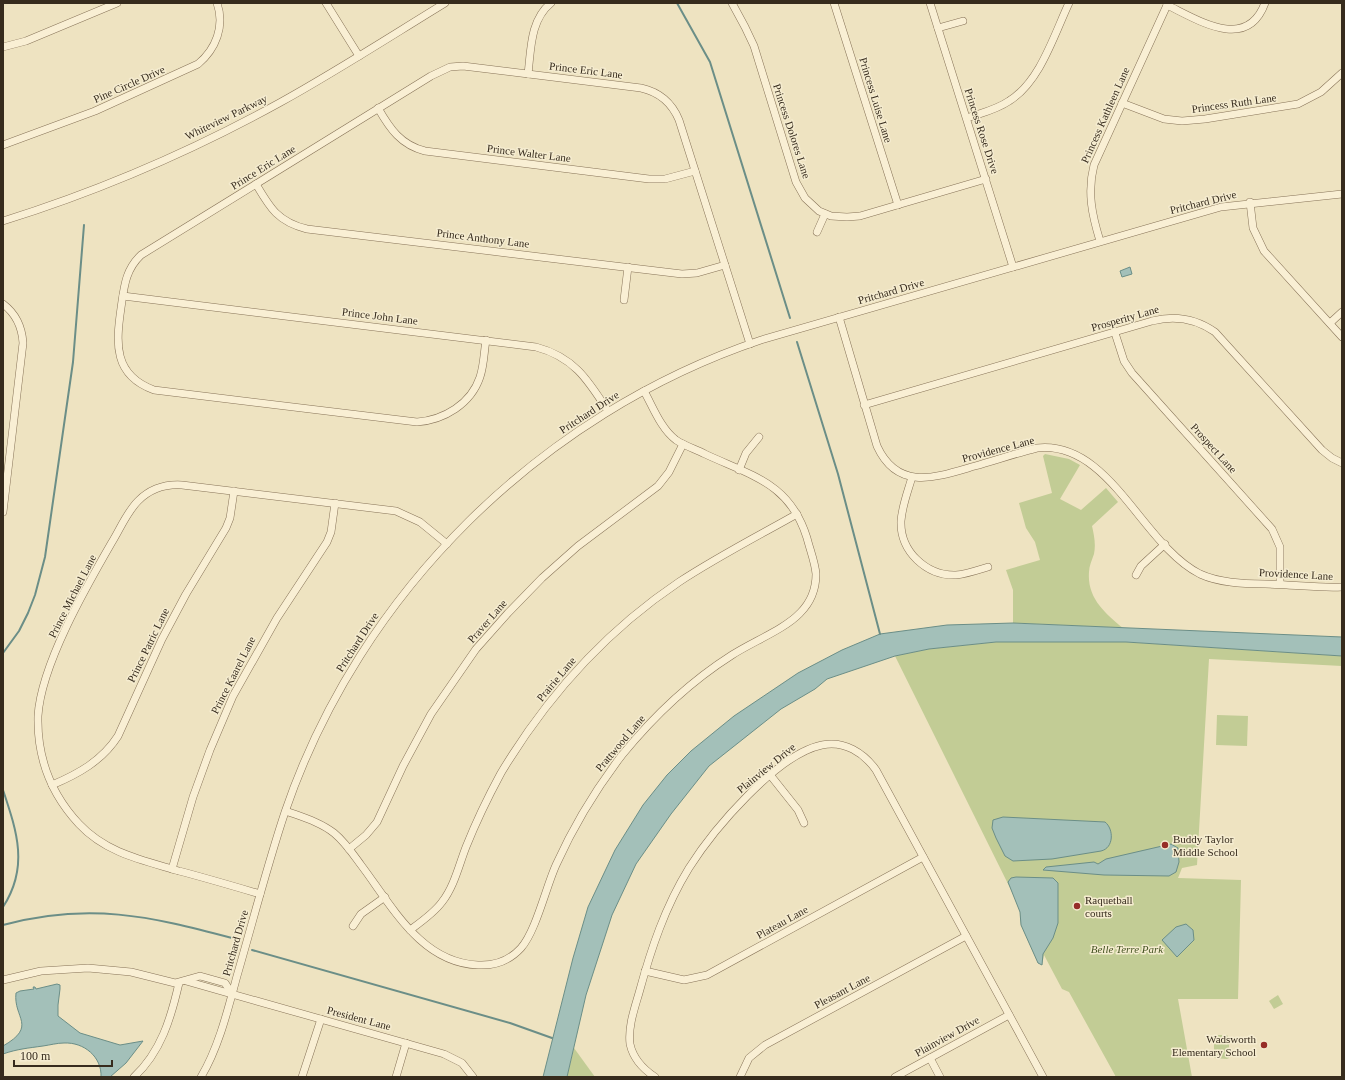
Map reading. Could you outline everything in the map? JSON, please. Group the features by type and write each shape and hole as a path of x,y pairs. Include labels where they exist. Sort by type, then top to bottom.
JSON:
{"street":[{"path":"3,47 26,41 117,3"},
{"name":"Pine Circle Drive","path":"3,145 101,108 198,64 210,52 218,37 220,20 217,3"},
{"path":"326,3 359,56"},
{"name":"Whiteview Parkway","path":"3,220 107,183 197,144 281,102 445,3"},
{"path":"528,74 535,27 542,12 551,3"},
{"name":"Princess Dolores Lane","path":"732,3 754,46 796,182 809,202 825,214 837,217 854,217 986,179"},
{"name":"Princess Luise Lane","path":"834,3 898,205"},
{"name":"Princess Rose Drive","path":"930,3 1013,267"},
{"path":"967,118 1000,107 1022,91 1037,71 1069,3"},
{"path":"1168,4 1213,26 1230,30 1243,28 1251,23 1261,13 1265,3"},
{"name":"Princess Kathleen Lane","path":"1100,241 1092,210 1090,193 1092,176 1099,151 1168,4"},
{"path":"938,28 963,20"},
{"name":"Prince Eric Lane","path":"486,340 481,374 471,394 455,410 429,421 403,421 158,391 133,378 124,367 117,343 122,296 128,273 141,255 430,76 450,67 468,66 633,86 657,94 669,104 678,116 750,344"},
{"name":"Princess Ruth Lane","path":"1122,103 1164,119 1182,121 1205,120 1298,104 1321,92 1342,73"},
{"name":"Prince Walter Lane","path":"378,108 388,125 401,140 410,146 425,151 649,179 665,179 695,171"},
{"name":"Prince Anthony Lane","path":"256,184 276,214 289,223 307,229 688,274 725,265"},
{"name":"Pritchard Drive","path":"201,1077 215,1046 232,994 260,894 286,811 308,754 344,683 383,621 413,582 446,544 504,488 554,448 608,411 644,391 750,344 1211,209 1250,202 1342,194"},
{"path":"1250,202 1253,228 1261,247 1342,337"},
{"path":"817,232 825,214"},
{"path":"624,300 628,267"},
{"name":"Prince John Lane","path":"122,296 536,347 562,358 577,368 585,377 608,411"},
{"path":"3,304 13,314 18,323 23,343 3,512"},
{"path":"1330,324 1342,312"},
{"name":"Providence Lane","path":"839,317 877,446 883,457 896,469 912,477 937,477 1038,448 1068,450 1087,460 1098,470 1182,562 1208,577 1225,581 1342,586"},
{"name":"Prosperity Lane","path":"864,405 1152,321 1172,318 1192,321 1210,329 1222,339 1322,450 1332,458 1342,463"},
{"name":"Prospect Lane","path":"1115,333 1124,361 1132,373 1272,529 1280,547 1280,584"},
{"name":"Prattwood Lane","path":"286,811 328,828 337,836 349,849 410,930 429,949 445,957 468,964 488,965 500,962 520,948 532,930 546,889 573,829 601,784 631,745 658,716 696,682 733,654 794,619 807,604 813,591 816,573 804,529 797,514 785,497 775,489 739,470 683,444 668,432 644,391"},
{"path":"739,470 746,453 758,437"},
{"name":"Praver Lane","path":"349,849 366,835 377,822 403,766 424,727 476,649 542,578 578,546 658,486 669,472 683,444"},
{"path":"912,477 903,508 901,527 905,543 913,556 926,567 943,574 961,574 988,567"},
{"name":"Prince Michael Lane","path":"260,894 126,855 103,843 80,824 63,805 52,785 43,762 38,733 39,707 45,681 82,598 129,513 138,502 148,494 170,485 335,503 401,513 420,522 446,544"},
{"name":"Prince Patric Lane","path":"52,785 89,766 108,749 118,736 162,639 186,594 226,528 231,513 234,491"},
{"name":"Prince Kaarel Lane","path":"172,869 193,797 221,724 263,640 291,595 328,542 335,503"},
{"name":"Prairie Lane","path":"410,930 445,899 478,819 501,774 534,724 576,671 632,618 678,583 797,514"},
{"path":"1136,575 1142,566 1165,544"},
{"name":"Plainview Drive","path":"654,1077 637,1059 630,1042 632,1019 645,971 663,918 690,867 728,815 771,776 799,755 821,745 842,745 857,751 870,762 876,770 1043,1077"},
{"path":"771,776 798,810 804,824"},
{"name":"Plateau Lane","path":"645,971 684,980 707,975 923,857"},
{"path":"353,926 361,914 385,897"},
{"name":"Pleasant Lane","path":"740,1077 749,1058 765,1045 966,936"},
{"name":"President Lane","path":"3,980 41,971 88,968 119,970 182,982 232,994 450,1056 462,1063 473,1077"},
{"path":"134,1077 150,1059 162,1037 182,982"},
{"name":"Plainview Drive","path":"895,1077 1009,1015"},
{"path":"302,1077 321,1019"},
{"path":"396,1077 406,1043"},
{"path":"930,1058 940,1077"}],"green space":[{"path":"1045,454 1069,459 1080,465 1060,499 1081,510 1106,488 1118,502 1092,526 1095,547 1089,572 1089,581 1091,590 1098,604 1123,628 1013,623 1013,590 1006,570 1040,560 1035,542 1026,528 1019,503 1052,493 1043,456"},
{"name":"Belle Terre Park","path":"996,642 1126,642 1342,656 1342,666 1209,659 1197,865 1182,868 1178,878 1241,880 1238,999 1178,999 1192,1077 1116,1077 1069,992 1062,989 1044,955 1042,965 1038,963 1021,925 1020,912 1015,898 895,656 929,649"},
{"path":"1217,715 1248,716 1247,746 1216,745"},
{"path":"1278,995 1283,1004 1274,1009 1269,1001"},
{"path":"1214,1035 1227,1035 1229,1038 1229,1058 1214,1058"},
{"path":"574,1048 595,1077 567,1077"}],"water":[{"path":"1130,267 1132,274 1122,277 1120,271"},
{"path":"1013,623 1342,637 1342,656 1126,642 996,642 929,649 895,656 827,679 815,689 781,709 709,766 671,814 636,864 612,915 586,995 567,1077 543,1077 573,958 588,907 615,850 643,805 667,775 691,751 734,716 798,673 842,650 880,634 947,625"},
{"path":"1003,817 1105,822 1110,829 1111,838 1108,846 1101,851 1052,859 1013,861 1005,856 992,828 993,820"},
{"path":"1171,844 1178,848 1179,862 1176,872 1169,876 1104,875 1043,870 1046,867 1094,862 1098,864 1106,859"},
{"path":"1011,878 1053,878 1058,883 1058,923 1053,938 1043,954 1042,965 1038,963 1021,925 1020,912 1008,882"},
{"path":"1186,924 1193,930 1194,940 1177,957 1162,940 1176,927"},
{"path":"57,984 60,985 58,1016 80,1033 120,1045 143,1041 126,1063 110,1077 101,1077 101,1070 95,1057 85,1048 71,1043 18,1050 3,1054 3,1046 19,1033 22,1027 22,1021 16,1002 16,993 34,989 33,987 36,989"}],"waterway":[{"path":"677,3 710,62 790,318"},
{"path":"3,653 19,631 28,613 35,595 45,557 73,362 84,225"},
{"path":"797,342 838,474 880,634"},
{"path":"3,790 13,820 18,849 16,878 3,907"},
{"path":"3,925 34,918 63,914 91,913 146,918 174,923 232,938"},
{"path":"252,950 510,1023 552,1038"}],"place":[{"name":"Buddy Taylor Middle School","path":"1165,845"},
{"name":"Raquetball courts","path":"1077,906"},
{"name":"Wadsworth Elementary School","path":"1264,1045"}]}
